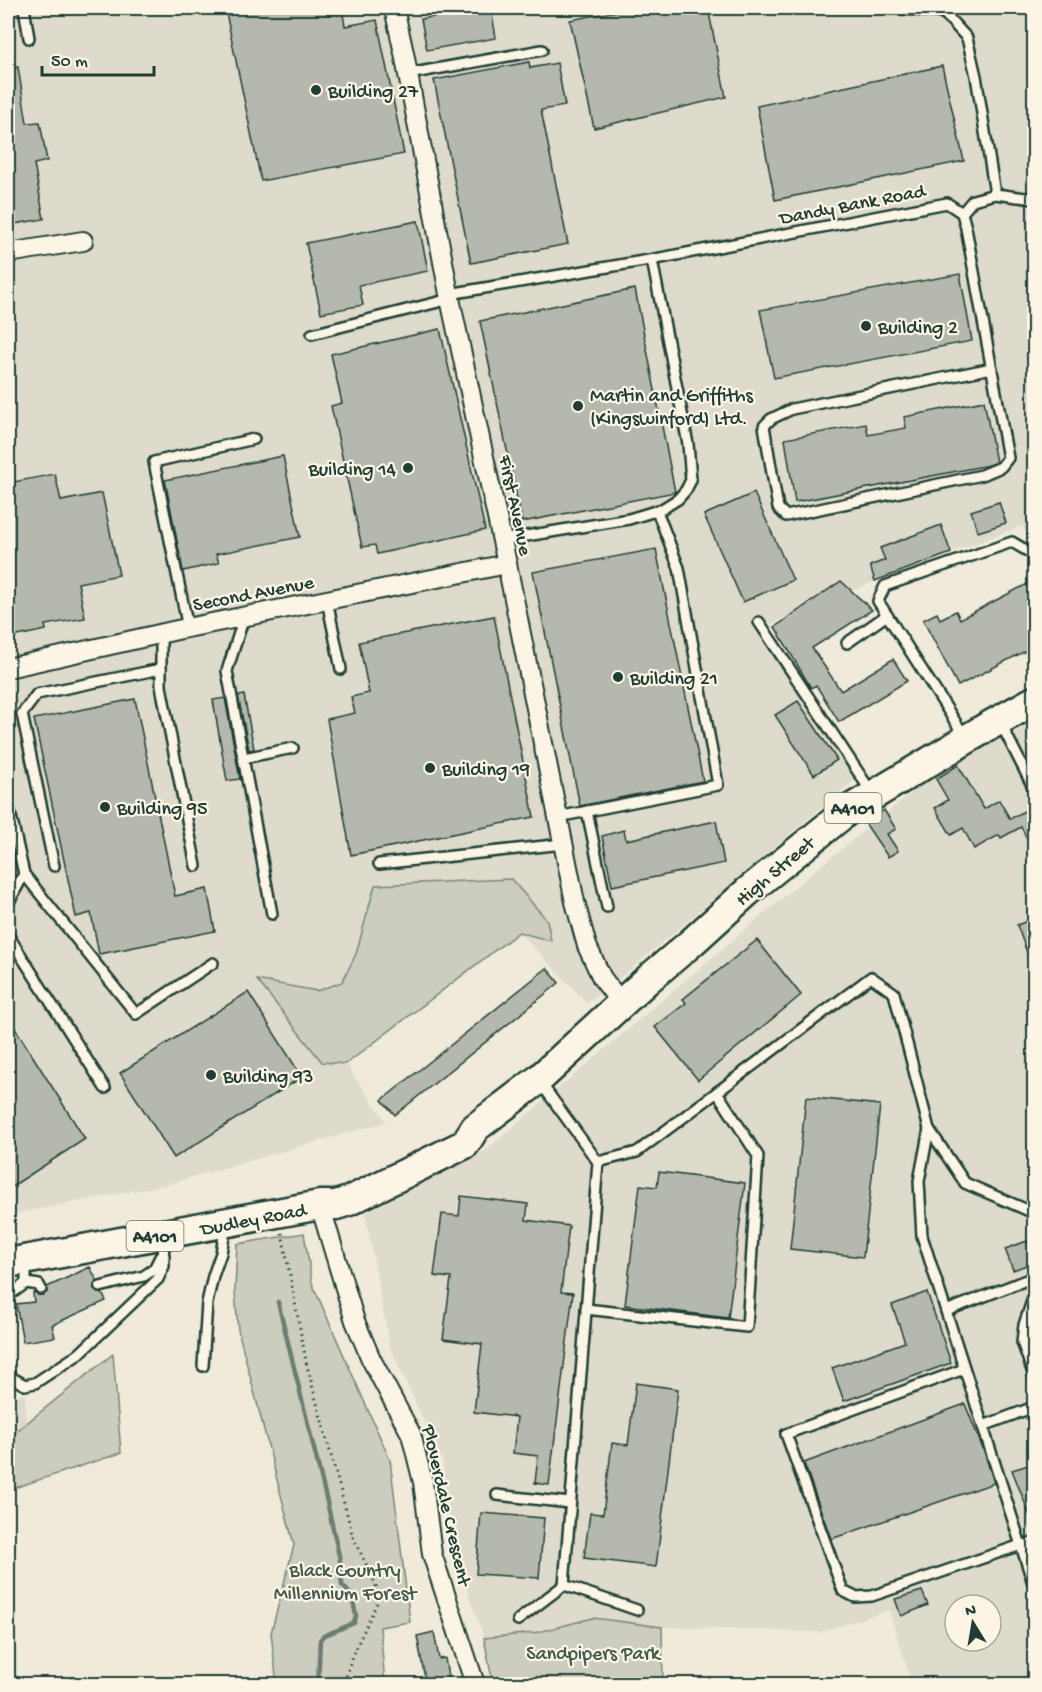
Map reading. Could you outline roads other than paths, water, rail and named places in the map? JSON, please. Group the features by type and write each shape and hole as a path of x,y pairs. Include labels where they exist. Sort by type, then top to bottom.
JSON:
{"main road":[{"name":"High Street","path":"621,1003 747,892 847,811 966,739 1035,701"},
{"name":"Dudley Road","path":"20,1269 164,1245 227,1223 349,1201 465,1144 475,1128 538,1080 621,1003"}],"street":[{"name":"First Avenue","path":"394,8 450,297 575,902 587,946 602,978 621,1003"},
{"path":"8,253 82,241"},
{"name":"Second Avenue","path":"8,668 188,628 507,564"},
{"name":"Ploverdale Crescent","path":"320,1205 355,1321 371,1359 411,1434 423,1482 432,1554 476,1684"}],"lane":[{"path":"24,8 29,38"},
{"path":"896,8 944,13 967,38 976,76 995,194"},
{"path":"408,74 542,50"},
{"path":"992,368 792,409 771,419 764,426 778,508 786,516 982,475 1001,467 1008,458 992,368 966,228 962,213 973,200 995,194 1035,199"},
{"name":"Dandy Bank Road","path":"312,334 450,297 947,203 962,213"},
{"path":"502,540 615,522 657,511 678,499 686,490 691,480 682,412 652,260"},
{"path":"188,628 154,462 254,440"},
{"path":"558,817 718,786 680,568 657,511"},
{"path":"966,739 878,601 885,586 1012,542 1035,555"},
{"path":"327,600 340,669"},
{"path":"848,644 887,615"},
{"path":"244,617 227,671 272,914"},
{"path":"759,622 873,795"},
{"path":"161,634 161,686 196,866"},
{"path":"54,866 22,714 38,694 161,669"},
{"path":"999,720 1035,789"},
{"path":"244,758 293,748"},
{"path":"8,803 24,874 136,1014 213,963"},
{"path":"587,811 608,907"},
{"path":"379,864 564,844"},
{"path":"8,904 24,874"},
{"path":"8,935 105,1088"},
{"path":"598,1162 637,1152 871,976 894,993 929,1129 964,1184 1035,1213"},
{"path":"518,1620 564,1585 598,1162 538,1080"},
{"path":"586,1309 747,1327 758,1156 717,1092"},
{"path":"929,1129 919,1181 922,1236 1035,1586"},
{"path":"203,1366 207,1303 227,1223"},
{"path":"99,1287 144,1276 154,1269 164,1245"},
{"path":"8,1373 25,1385 35,1383 79,1354 158,1279 164,1266 164,1245"},
{"path":"8,1296 20,1269 41,1289"},
{"path":"946,1311 1035,1277"},
{"path":"1035,1295 1024,1325 1022,1342 1035,1376"},
{"path":"964,1369 786,1434 843,1592 855,1597 872,1596 1021,1545 1035,1543"},
{"path":"983,1426 1035,1407"},
{"path":"497,1495 570,1503"},
{"path":"564,1585 637,1610"}],"waterway":[{"path":"278,1302 327,1502 340,1560 342,1585 352,1596 356,1616 354,1623 323,1636 320,1640 318,1684"}],"place":[{"name":"Building 27","path":"316,90"},
{"name":"Building 2","path":"866,326"},
{"name":"Martin and Griffiths (Kingswinford) Ltd.","path":"578,406"},
{"name":"Building 14","path":"408,468"},
{"name":"Building 21","path":"618,677"},
{"name":"Building 19","path":"430,768"},
{"name":"Building 95","path":"105,807"},
{"name":"Building 93","path":"211,1075"}],"park label":[{"name":"Black Country Millennium Forest","path":"345,1580"},
{"name":"Sandpipers Park","path":"593,1652"}]}
